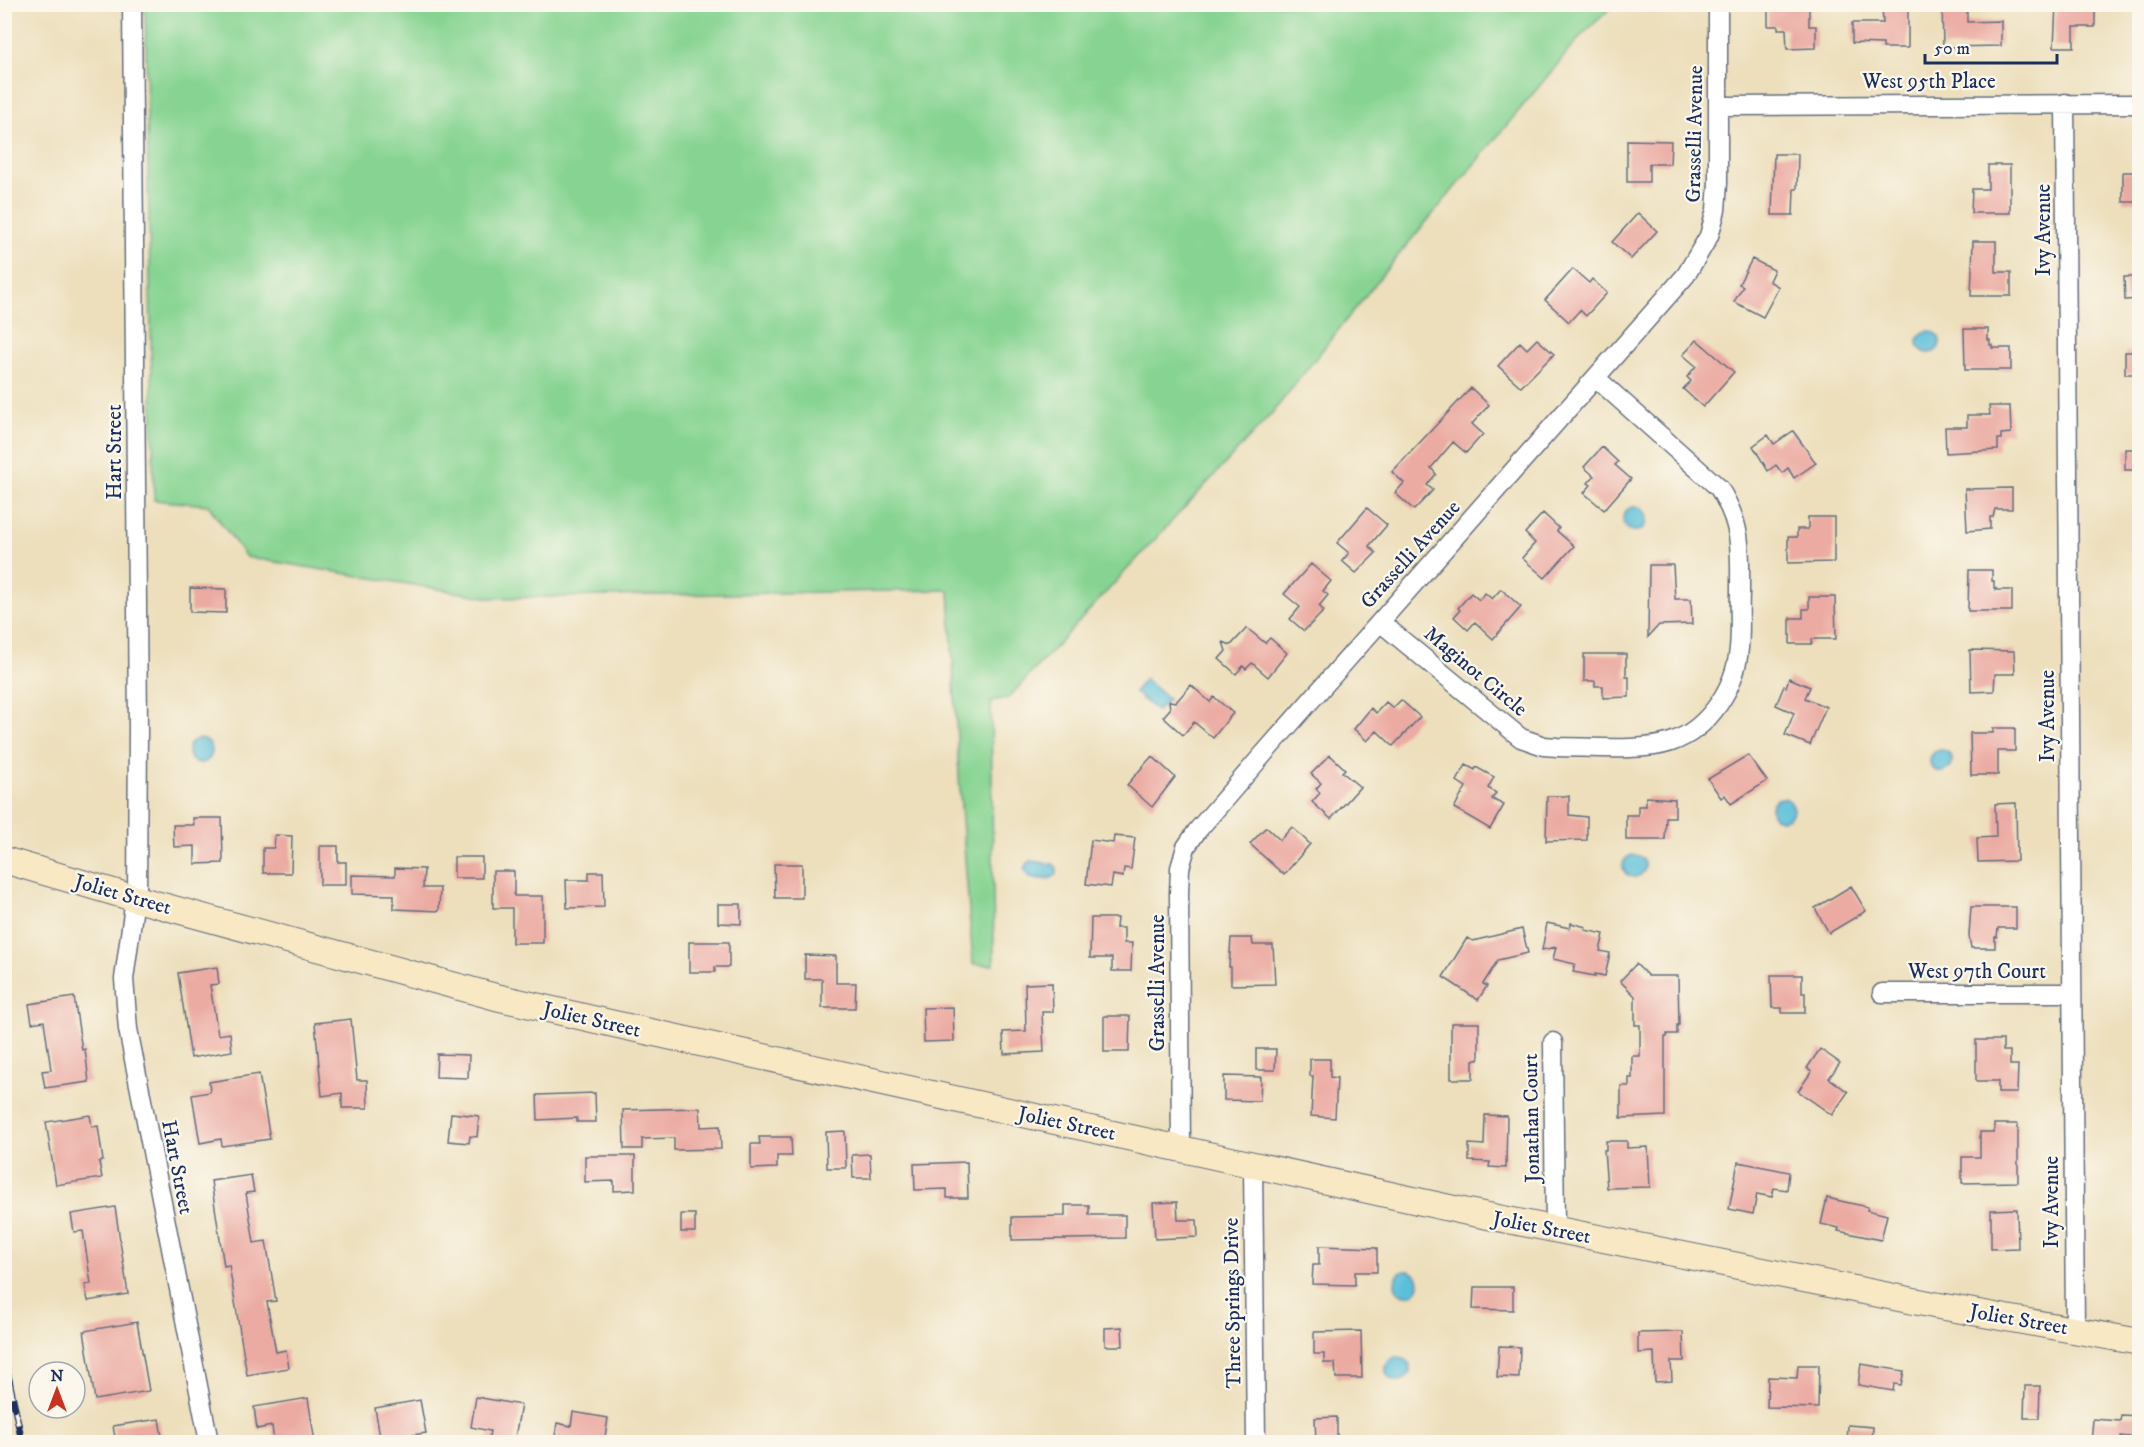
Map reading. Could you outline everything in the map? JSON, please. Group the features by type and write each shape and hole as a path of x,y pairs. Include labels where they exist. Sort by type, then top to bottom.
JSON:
{"street":[{"name":"Hart Street","path":"132,4 138,726 136,898 126,960 126,1014 210,1443"},
{"name":"Grasselli Avenue","path":"1181,1148 1179,893 1180,868 1186,847 1197,831 1686,275 1709,236 1716,210 1718,4"},
{"name":"Ivy Avenue","path":"2065,103 2075,1329"},
{"name":"West 95th Place","path":"1718,106 2139,104"},
{"name":"Maginot Circle","path":"1380,622 1499,722 1521,738 1533,742 1557,747 1653,746 1672,742 1700,726 1722,701 1735,672 1739,648 1740,550 1737,527 1730,506 1719,488 1596,378"},
{"name":"Joliet Street","path":"4,860 496,997 1555,1229 1934,1305 2139,1342"},
{"name":"West 97th Court","path":"1882,993 2072,993"},
{"name":"Jonathan Court","path":"1553,1042 1555,1229"},
{"name":"Three Springs Drive","path":"1253,1164 1256,1443"}],"green space":[{"path":"145,4 1614,5 1581,36 1382,275 1273,412 1008,698 991,701 994,965 973,964 960,793 949,590 492,598 246,557 208,505 154,500"}],"water":[{"path":"1929,331 1937,334 1940,342 1937,350 1929,353 1921,350 1918,342 1921,334"},
{"path":"1635,507 1644,510 1647,519 1644,528 1635,531 1626,528 1623,519 1626,510"},
{"path":"1145,679 1168,699 1157,711 1134,692"},
{"path":"200,739 208,743 212,751 208,759 200,763 192,759 188,751 192,743"},
{"path":"1941,750 1949,753 1952,761 1949,769 1941,772 1933,769 1930,761 1933,753"},
{"path":"1782,798 1790,801 1793,809 1790,817 1782,820 1774,817 1771,809 1774,801"},
{"path":"1634,855 1642,858 1645,866 1642,874 1634,877 1626,874 1623,866 1626,858"},
{"path":"1030,861 1053,864 1057,868 1057,874 1047,879 1028,876 1024,868"},
{"path":"1407,1271 1412,1272 1418,1278 1418,1288 1412,1294 1407,1295 1402,1294 1396,1288 1395,1283 1396,1278 1402,1272"},
{"path":"1398,1357 1403,1358 1409,1364 1409,1374 1403,1380 1398,1381 1393,1380 1387,1374 1386,1369 1387,1364 1393,1358"}],"building":[{"path":"1768,4 1809,4 1809,26 1816,26 1816,48 1787,49 1786,29 1768,26"},
{"path":"1908,4 1908,48 1883,48 1883,44 1852,43 1852,23 1883,23 1882,6"},
{"path":"1942,4 1967,5 1967,22 2001,21 2001,46 1943,47"},
{"path":"2056,4 2095,4 2095,27 2074,27 2074,47 2054,47"},
{"path":"1627,140 1671,141 1670,164 1649,164 1649,182 1627,182"},
{"path":"1774,154 1798,154 1797,189 1794,189 1793,215 1772,215"},
{"path":"1988,165 2010,165 2010,213 1971,213 1972,189 1988,189"},
{"path":"2123,172 2139,172 2139,202 2123,202"},
{"path":"1638,213 1657,231 1631,259 1612,242"},
{"path":"1973,241 1996,241 1996,272 2011,272 2011,296 1971,296"},
{"path":"1752,259 1774,270 1769,281 1779,287 1763,317 1734,302 1743,286 1739,284"},
{"path":"1573,269 1589,283 1592,279 1607,293 1586,316 1580,310 1569,322 1545,300"},
{"path":"2124,277 2139,277 2139,299 2125,300"},
{"path":"1964,329 1988,329 1988,340 1992,348 2011,348 2011,370 1965,370"},
{"path":"1537,339 1554,354 1521,387 1498,366 1520,342 1527,349"},
{"path":"1697,340 1734,372 1703,407 1683,389 1691,381 1687,377 1696,366 1683,355"},
{"path":"2125,352 2139,352 2139,374 2125,374"},
{"path":"1471,388 1489,405 1472,424 1483,434 1466,453 1453,442 1431,468 1436,474 1427,485 1433,490 1414,510 1395,493 1404,483 1392,472"},
{"path":"1989,406 2010,406 2011,433 2001,434 2001,439 1998,439 1998,450 1946,453 1945,427 1967,427 1967,415 1990,415"},
{"path":"1793,431 1816,463 1794,478 1788,468 1782,473 1776,465 1768,471 1753,446 1768,435 1774,444"},
{"path":"1602,447 1618,462 1615,465 1631,479 1604,510 1584,493 1591,485 1588,483 1594,476 1584,467"},
{"path":"2125,449 2139,449 2139,470 2125,470"},
{"path":"2012,488 2012,509 1995,509 1993,517 1990,517 1990,529 1967,531 1965,489"},
{"path":"1367,508 1387,525 1369,546 1376,553 1356,573 1342,561 1349,553 1337,543"},
{"path":"1543,513 1559,528 1557,531 1574,546 1545,578 1522,558 1535,543 1525,533"},
{"path":"1808,517 1834,517 1834,562 1788,563 1788,537 1797,537 1797,529 1808,529"},
{"path":"1311,564 1331,581 1323,591 1328,595 1319,606 1324,611 1304,631 1290,619 1300,607 1284,594"},
{"path":"1649,565 1673,565 1675,599 1691,599 1692,624 1659,625 1648,637"},
{"path":"1969,570 1992,570 1992,581 1994,581 1996,590 2012,590 2012,611 1968,611"},
{"path":"190,588 226,589 226,613 190,612"},
{"path":"1501,589 1521,607 1493,639 1475,622 1468,630 1454,617 1460,610 1458,608 1471,593 1479,600 1485,593 1492,599"},
{"path":"1809,597 1835,597 1836,639 1812,639 1812,644 1790,644 1790,618 1803,618 1803,609 1809,609"},
{"path":"1247,628 1265,643 1270,638 1287,653 1268,677 1252,663 1246,669 1243,666 1236,674 1219,659 1226,651 1223,642 1231,645"},
{"path":"1970,650 2014,651 2015,674 1995,674 1994,691 1971,692"},
{"path":"1584,654 1626,654 1629,697 1603,698 1603,686 1595,686 1595,681 1584,681"},
{"path":"1789,678 1810,687 1805,698 1826,707 1810,745 1785,735 1794,713 1776,705"},
{"path":"1191,685 1210,702 1214,697 1233,713 1213,738 1194,722 1183,735 1163,717 1170,709 1169,701 1176,702"},
{"path":"1401,700 1420,717 1393,746 1377,731 1367,741 1354,729 1371,708 1376,713 1386,702 1393,708"},
{"path":"1993,728 2015,728 2015,751 1998,751 1998,775 1971,775 1970,733 1993,733"},
{"path":"1330,755 1345,769 1342,772 1360,787 1331,819 1312,802 1320,793 1316,789 1321,783 1311,774"},
{"path":"1748,755 1767,781 1731,804 1725,795 1721,798 1708,779"},
{"path":"1152,756 1175,777 1152,807 1127,785"},
{"path":"1466,765 1475,770 1476,767 1494,777 1488,788 1496,793 1492,799 1504,805 1490,829 1454,808 1466,787 1457,781"},
{"path":"1547,796 1569,796 1569,815 1587,817 1587,840 1546,841"},
{"path":"1646,797 1675,799 1675,817 1666,817 1665,840 1626,840 1626,815 1638,815 1638,806 1646,806"},
{"path":"2016,803 2017,861 1978,862 1977,838 1996,837 1995,804"},
{"path":"193,818 222,818 223,863 195,864 195,846 174,847 173,825 194,825"},
{"path":"1266,827 1280,840 1292,827 1310,844 1284,875 1250,844"},
{"path":"275,835 292,836 291,873 263,873 263,848 274,848"},
{"path":"1114,836 1135,838 1131,869 1124,868 1123,877 1113,875 1111,887 1086,884 1091,840 1113,843"},
{"path":"320,846 338,846 338,862 346,862 346,885 320,885"},
{"path":"454,857 482,857 482,878 454,878"},
{"path":"774,864 802,864 802,898 775,898"},
{"path":"395,868 424,869 423,888 440,888 439,911 394,909 394,895 352,894 352,875 395,876"},
{"path":"493,871 514,871 514,896 543,896 543,943 512,943 512,908 493,908"},
{"path":"589,872 603,872 604,907 567,908 566,880 589,880"},
{"path":"1851,886 1866,911 1829,933 1815,908"},
{"path":"718,904 741,904 741,924 718,923"},
{"path":"1971,907 2016,907 2016,928 1998,928 1995,948 1971,948 1969,936"},
{"path":"1091,918 1117,918 1116,928 1124,928 1124,943 1132,943 1131,971 1112,971 1112,958 1090,958"},
{"path":"1547,923 1570,928 1571,923 1586,927 1585,930 1604,934 1600,951 1610,953 1605,976 1573,972 1575,964 1553,959 1556,947 1542,950"},
{"path":"1522,929 1528,953 1498,960 1483,984 1487,986 1478,1000 1443,977 1467,938 1473,941"},
{"path":"1231,938 1252,938 1253,945 1273,945 1275,984 1231,985 1231,967 1229,967"},
{"path":"689,942 729,942 729,967 715,967 715,972 689,972"},
{"path":"805,955 836,956 836,983 856,983 855,1008 822,1008 822,979 805,979"},
{"path":"1636,964 1648,976 1678,976 1679,1025 1677,1025 1677,1034 1667,1034 1665,1037 1665,1116 1621,1118 1621,1086 1629,1086 1629,1078 1632,1078 1632,1056 1640,1056 1640,1025 1635,1025 1635,996 1620,981"},
{"path":"217,967 219,984 210,985 218,1035 230,1033 232,1051 191,1058 178,973"},
{"path":"1771,975 1802,975 1805,1013 1782,1013 1782,1008 1772,1008"},
{"path":"1052,983 1053,1012 1042,1012 1044,1052 1004,1054 1003,1032 1026,1031 1025,984"},
{"path":"74,997 89,1082 45,1088 42,1071 51,1070 44,1021 32,1023 29,1004"},
{"path":"953,1007 954,1041 924,1042 923,1008"},
{"path":"1104,1016 1130,1016 1129,1052 1104,1052"},
{"path":"351,1019 357,1080 367,1080 368,1108 342,1108 342,1093 322,1096 315,1023"},
{"path":"1451,1023 1479,1023 1479,1060 1473,1060 1473,1079 1451,1079"},
{"path":"1976,1040 2003,1040 2003,1051 2010,1051 2010,1065 2018,1065 2017,1093 1998,1093 1998,1081 1976,1081"},
{"path":"1256,1049 1276,1049 1275,1070 1256,1070"},
{"path":"1820,1049 1840,1063 1829,1078 1848,1092 1832,1115 1798,1091 1812,1071 1807,1068"},
{"path":"437,1054 469,1055 468,1078 436,1077"},
{"path":"1310,1059 1330,1059 1330,1077 1337,1078 1335,1118 1311,1116 1313,1076 1310,1076"},
{"path":"259,1074 270,1139 222,1146 221,1139 200,1143 192,1095 210,1092 209,1082"},
{"path":"1224,1076 1261,1077 1260,1101 1224,1100"},
{"path":"595,1093 596,1122 577,1122 577,1118 538,1120 537,1095"},
{"path":"700,1108 701,1127 720,1126 721,1149 674,1150 674,1138 642,1139 642,1149 624,1149 623,1110"},
{"path":"451,1113 479,1116 477,1137 470,1136 469,1143 448,1141"},
{"path":"90,1115 92,1127 98,1126 103,1161 99,1162 102,1178 56,1185 46,1122"},
{"path":"1485,1115 1507,1116 1506,1168 1489,1167 1490,1162 1469,1161 1469,1144 1484,1145"},
{"path":"1994,1124 2018,1124 2018,1182 1962,1183 1962,1157 1980,1157 1980,1132 1994,1132"},
{"path":"845,1131 846,1168 827,1168 826,1132"},
{"path":"759,1137 791,1137 792,1156 777,1156 777,1168 751,1169 751,1144 760,1144"},
{"path":"1606,1141 1627,1141 1627,1148 1648,1147 1650,1187 1607,1188 1604,1150 1606,1150"},
{"path":"870,1154 871,1178 853,1178 852,1155"},
{"path":"585,1156 635,1156 635,1190 614,1191 614,1181 585,1182"},
{"path":"967,1162 968,1198 947,1198 947,1189 915,1190 914,1164"},
{"path":"1738,1162 1789,1172 1787,1190 1774,1188 1772,1197 1757,1194 1753,1214 1729,1209"},
{"path":"251,1175 254,1192 246,1193 254,1243 266,1241 276,1301 267,1302 276,1352 286,1350 289,1368 247,1375 229,1265 224,1266 211,1181"},
{"path":"1827,1198 1868,1207 1867,1210 1887,1215 1881,1240 1838,1231 1839,1228 1821,1224"},
{"path":"1177,1202 1178,1220 1197,1220 1198,1237 1155,1239 1153,1203"},
{"path":"1065,1205 1089,1205 1089,1215 1125,1215 1125,1238 1012,1240 1012,1217 1065,1216"},
{"path":"115,1207 128,1294 88,1301 85,1285 91,1284 83,1231 74,1232 71,1214"},
{"path":"2017,1209 2018,1248 1991,1249 1991,1210"},
{"path":"681,1214 695,1214 695,1232 681,1232"},
{"path":"1319,1246 1377,1248 1377,1272 1355,1272 1355,1285 1312,1284 1313,1265 1319,1265"},
{"path":"1474,1287 1513,1287 1513,1310 1473,1309"},
{"path":"137,1322 149,1391 95,1400 84,1331"},
{"path":"1122,1327 1123,1346 1105,1346 1105,1328"},
{"path":"1361,1331 1362,1378 1336,1378 1335,1363 1324,1363 1324,1354 1314,1354 1314,1332"},
{"path":"1683,1332 1684,1361 1671,1361 1672,1381 1655,1382 1654,1352 1638,1353 1638,1333"},
{"path":"1499,1346 1520,1347 1519,1378 1497,1377"},
{"path":"1861,1364 1904,1371 1901,1385 1894,1384 1893,1391 1858,1385"},
{"path":"1798,1365 1819,1365 1818,1408 1767,1407 1768,1377 1797,1378"},
{"path":"2025,1386 2040,1386 2039,1418 2024,1418"},
{"path":"476,1397 521,1405 514,1443 488,1443 490,1431 471,1427"},
{"path":"308,1398 315,1443 274,1443 272,1426 257,1429 254,1407"},
{"path":"420,1400 426,1433 405,1436 406,1443 381,1443 375,1408"},
{"path":"573,1412 608,1418 604,1443 554,1443 557,1423 571,1426"},
{"path":"2121,1415 2139,1416 2139,1438 2121,1436 2121,1443 2091,1443 2093,1419 2120,1421"},
{"path":"1337,1417 1337,1443 1316,1443 1315,1418"},
{"path":"159,1419 163,1443 116,1443 113,1426"},
{"path":"1848,1425 1873,1427 1872,1443 1847,1443"}],"railway":[{"path":"4,1356 22,1442"}]}
